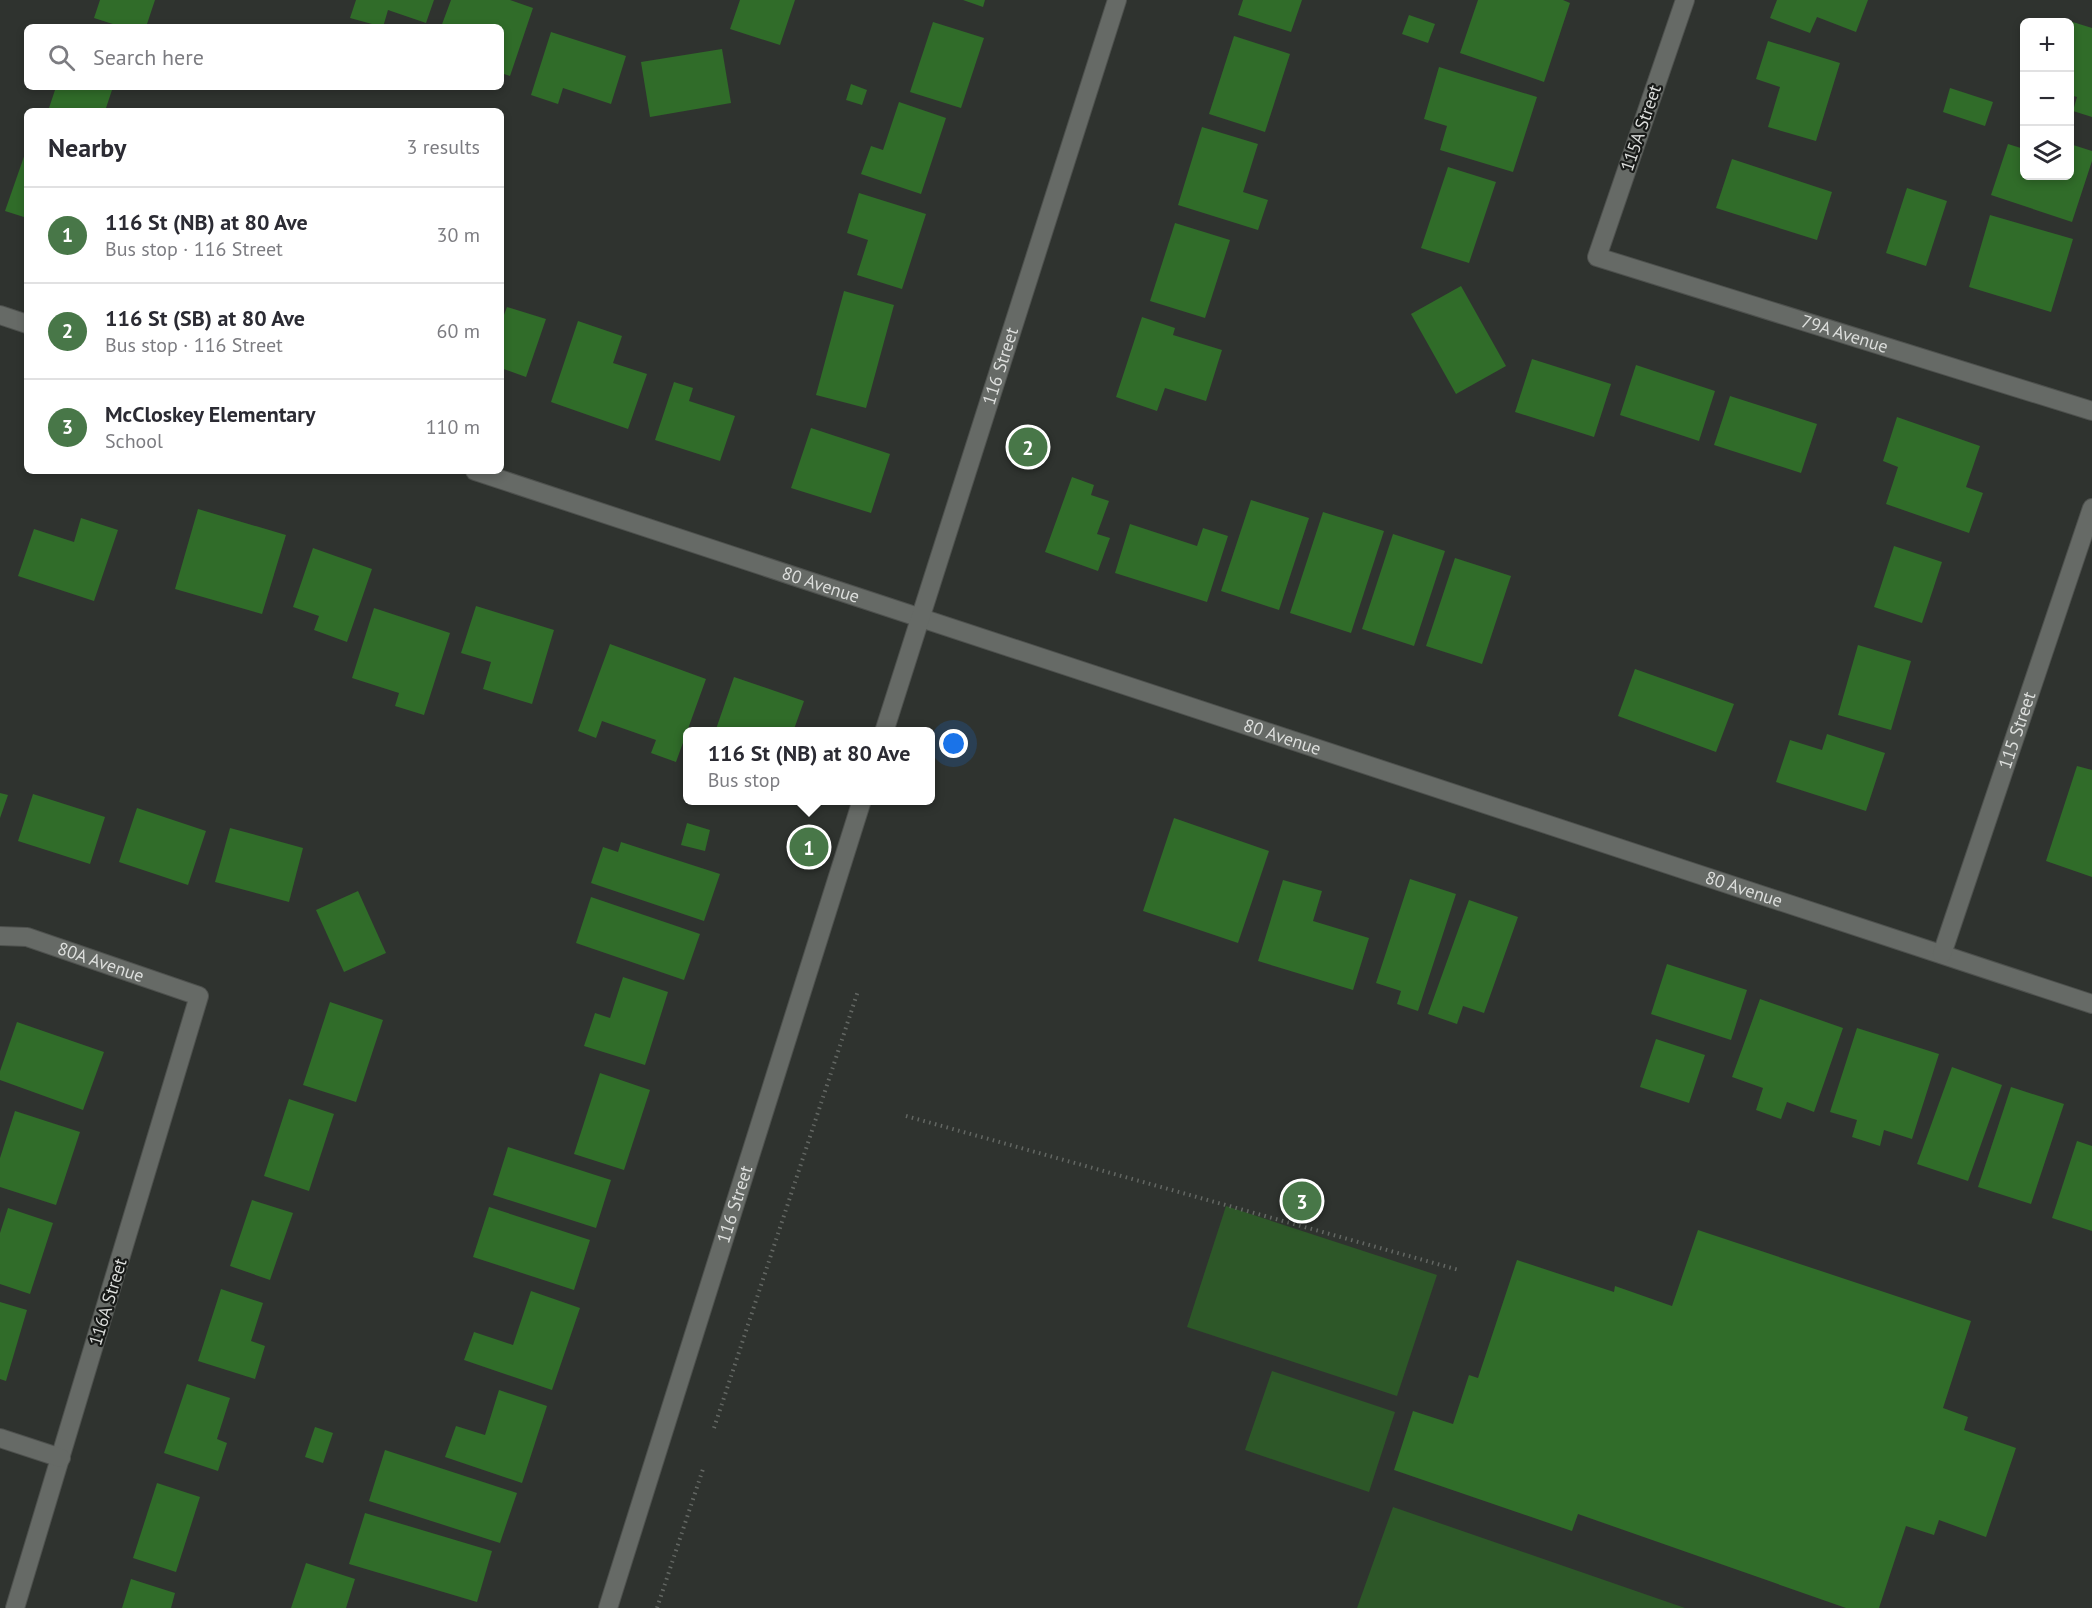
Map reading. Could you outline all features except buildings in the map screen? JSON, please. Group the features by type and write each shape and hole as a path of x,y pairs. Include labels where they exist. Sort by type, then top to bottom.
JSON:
{"street":[{"name":"116 Street","path":"886,727 1117,0"},
{"name":"115A Street","path":"1597,257 1685,0"},
{"name":"79A Avenue","path":"1597,257 2092,411"},
{"path":"0,315 24,323"},
{"name":"80 Avenue","path":"484,474 2092,1004"},
{"name":"115 Street","path":"1941,954 2092,508"},
{"name":"116 Street","path":"608,1608 861,805"},
{"name":"80A Avenue","path":"0,936 27,937 199,996"},
{"name":"116A Street","path":"15,1608 199,996"},
{"path":"0,1438 61,1458"}],"path":[{"path":"714,1428 858,991"},
{"path":"906,1116 1459,1270"},
{"path":"657,1608 703,1469"}],"green space":[{"path":"1226,1206 1437,1275 1397,1396 1187,1327"},
{"path":"1272,1371 1395,1412 1369,1492 1245,1450"},
{"path":"1393,1507 1685,1608 1357,1608"}],"place":[{"name":"116 St (SB) at 80 Ave","path":"1028,447"},
{"name":"116 St (NB) at 80 Ave","path":"809,847"},
{"name":"McCloskey Elementary","path":"1302,1201"}]}
